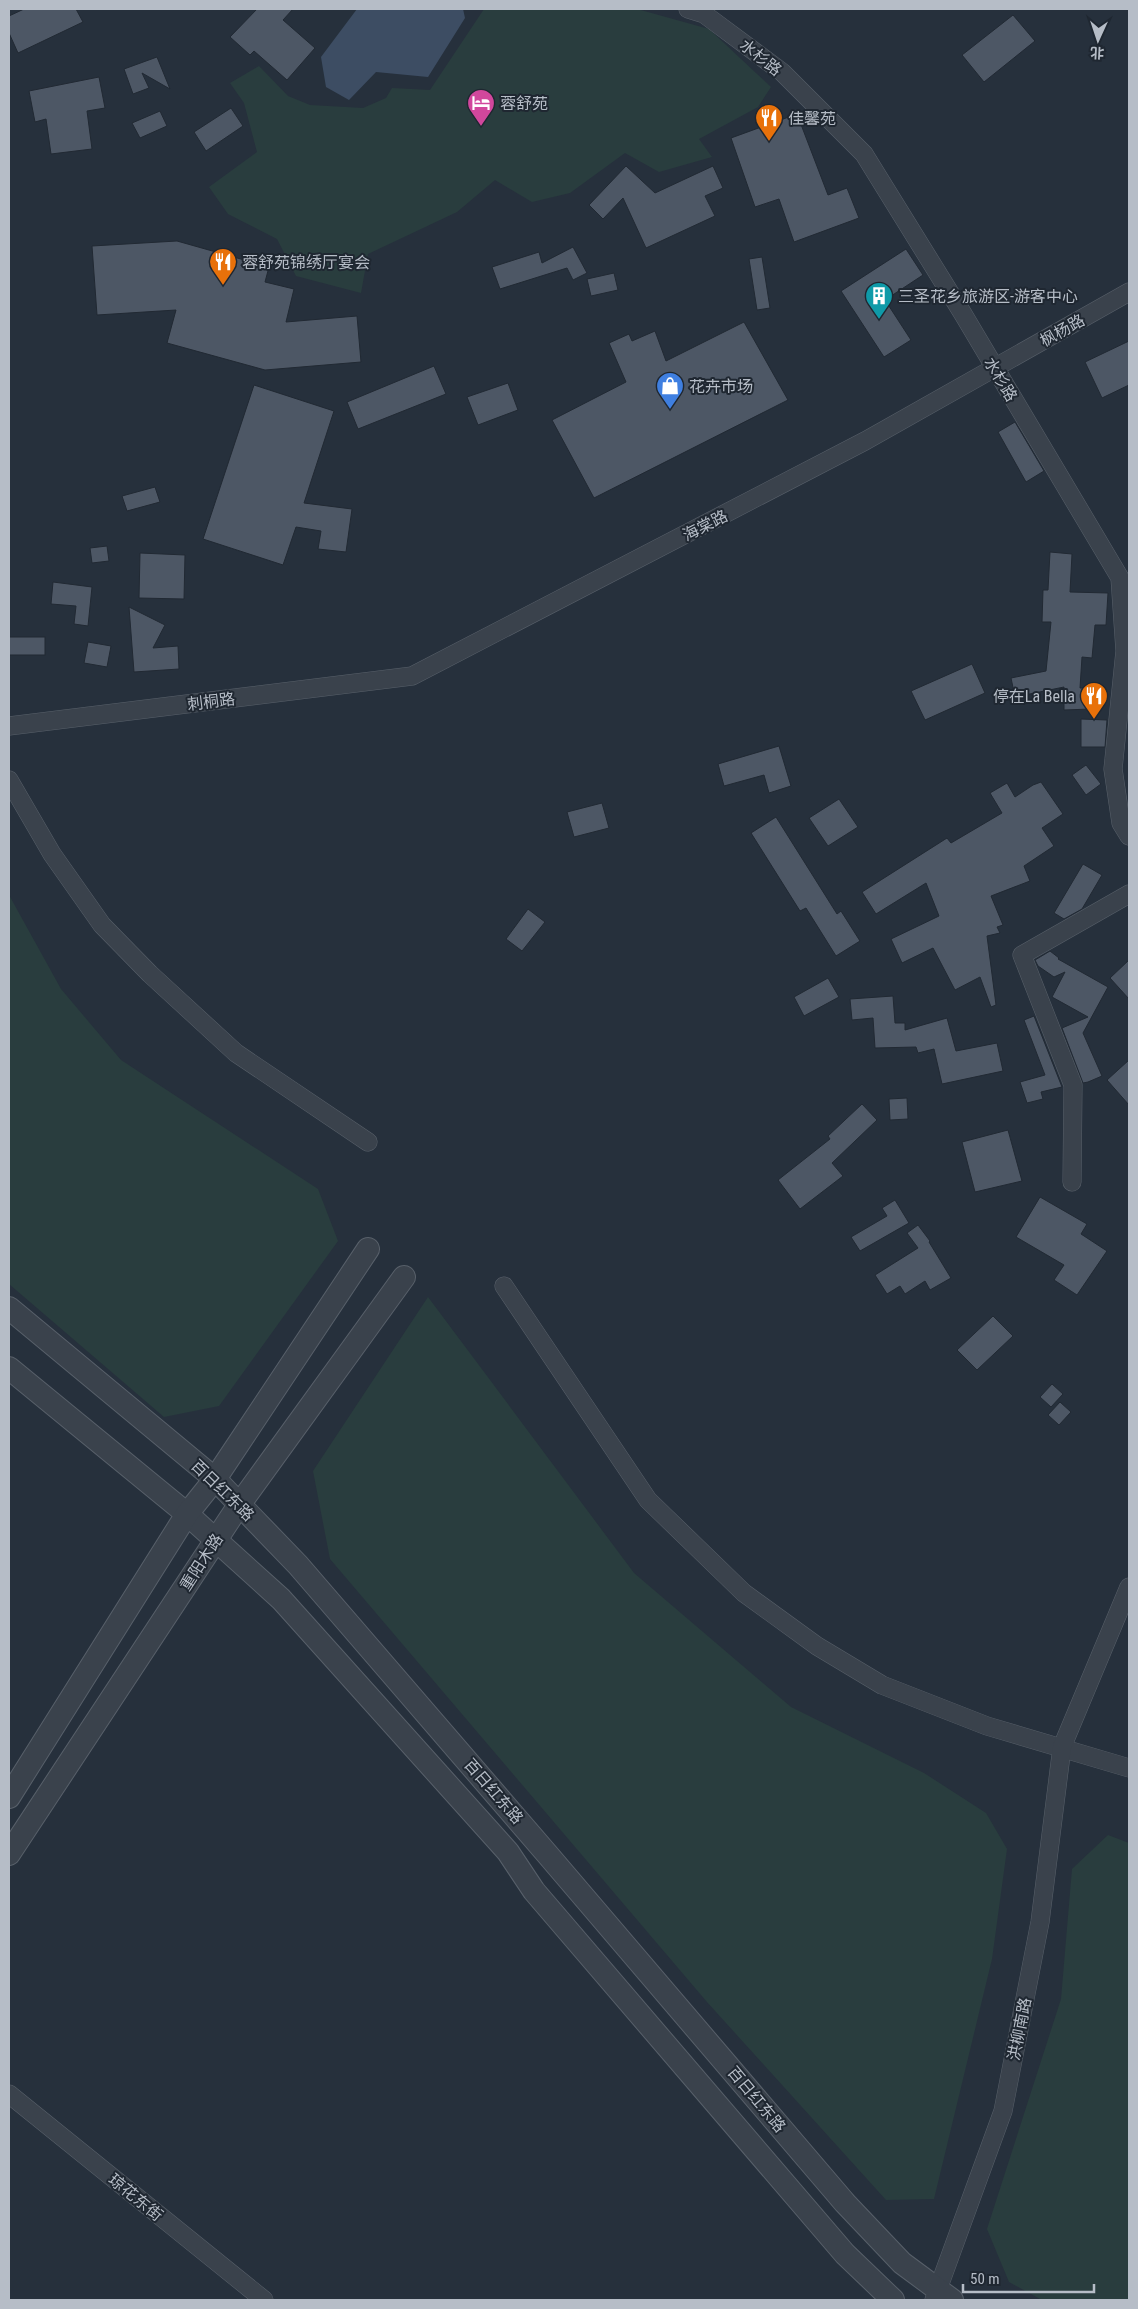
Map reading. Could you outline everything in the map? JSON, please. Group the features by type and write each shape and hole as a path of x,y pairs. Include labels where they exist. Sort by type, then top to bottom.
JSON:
{"street":[{"name":"水杉路","path":"688,9 704,14 782,72 864,154 1120,578 1125,651 1113,769 1122,823 1129,836"},
{"name":"枫杨路","path":"994,368 1129,292"},
{"name":"海棠路","path":"412,676 866,441 994,368"},
{"name":"刺桐路","path":"9,726 412,676"},
{"path":"9,780 52,854 102,925 150,974 236,1053 368,1142"},
{"path":"1072,1182 1073,1085 1022,955 1129,894"},
{"path":"9,1798 187,1514 215,1479 368,1249"},
{"name":"重阳木路","path":"9,1854 239,1505 404,1277"},
{"path":"504,1286 648,1500 744,1593 817,1646 882,1685 978,1723 1129,1768"},
{"name":"百日红东路","path":"9,1308 215,1479 311,1580 845,2203 902,2263 941,2297"},
{"name":"百日红东路","path":"9,1368 187,1514 281,1599 508,1852 534,1891 845,2254 893,2300"},
{"name":"洪柳南路","path":"941,2297 1003,2111 1040,1922 1062,1748 1129,1587"},
{"name":"琼花东街","path":"9,2094 264,2300"}],"green space":[{"path":"484,9 637,9 709,29 771,87 758,107 699,139 712,157 659,172 625,153 570,193 532,202 495,180 457,212 368,254 361,293 296,276 277,239 228,214 209,187 257,152 244,103 230,83 259,66 288,96 310,105 363,108 386,98 392,88 430,90"},
{"path":"9,895 61,989 121,1060 318,1189 338,1241 219,1406 164,1417 9,1284"},
{"path":"428,1297 634,1573 791,1707 924,1773 986,1813 1007,1849 992,1959 934,2199 886,2200 707,2002 330,1559 313,1471"},
{"path":"1108,1835 1129,1843 1129,2300 1042,2300 1009,2282 987,2229 1061,1999 1072,1869"}],"water":[{"path":"357,9 463,9 465,18 428,77 376,72 349,100 326,87 321,57"}],"building":[{"path":"24,9 76,9 83,22 18,53 9,33 9,16"},
{"path":"257,9 293,9 283,20 315,48 287,80 254,51 250,55 230,37"},
{"path":"1013,15 1035,41 984,82 962,55"},
{"path":"157,57 170,89 142,73 149,88 133,94 124,69"},
{"path":"99,77 105,108 87,111 92,149 51,154 46,119 35,122 29,91"},
{"path":"231,108 243,126 206,151 194,132"},
{"path":"160,111 167,126 140,138 132,123"},
{"path":"797,114 828,195 847,188 859,218 794,242 779,199 755,207 731,138"},
{"path":"626,166 655,193 713,166 723,188 705,196 715,216 646,248 623,198 603,219 589,205"},
{"path":"177,241 269,267 265,282 294,289 286,322 357,316 361,362 265,370 167,343 176,310 97,315 92,246"},
{"path":"573,247 587,273 573,280 567,268 500,289 492,267 539,252 542,263"},
{"name":"三圣花乡旅游区-游客中心","path":"906,249 923,275 885,300 911,340 884,357 841,291"},
{"path":"762,257 770,308 757,310 749,259"},
{"path":"614,273 618,290 591,296 587,279"},
{"name":"花卉市场","path":"744,322 788,400 594,498 552,420 626,382 609,343 629,334 632,341 655,331 666,361"},
{"path":"1129,341 1129,385 1102,398 1085,362"},
{"path":"434,366 446,394 358,429 347,402"},
{"path":"508,383 518,410 478,425 467,397"},
{"path":"254,385 334,411 304,503 352,509 346,552 318,549 321,531 296,527 283,565 203,539"},
{"path":"1015,422 1044,471 1026,482 998,432"},
{"path":"155,487 160,502 127,511 122,496"},
{"path":"107,546 109,561 92,563 90,548"},
{"path":"1050,552 1072,554 1070,592 1108,593 1106,625 1095,625 1092,658 1082,657 1080,688 1091,688 1091,709 1064,710 1064,687 1015,697 1011,678 1046,671 1051,622 1042,622 1043,590 1048,590"},
{"path":"140,553 185,555 184,599 139,598"},
{"path":"53,582 92,587 88,626 74,624 76,606 51,604"},
{"path":"129,607 165,625 153,648 178,646 179,669 134,672"},
{"path":"9,637 45,637 45,655 9,655"},
{"path":"88,642 111,646 107,667 84,663"},
{"path":"972,664 985,693 925,720 911,691"},
{"path":"1081,719 1107,720 1105,747 1081,747"},
{"path":"779,746 791,786 769,793 764,775 724,786 718,764"},
{"path":"1086,765 1101,784 1086,795 1072,775"},
{"path":"1041,782 1063,814 1042,828 1054,846 1024,866 1030,881 991,896 1003,925 997,927 1000,933 987,936 996,1005 991,1007 980,977 955,990 933,948 902,963 891,939 939,916 926,883 876,914 862,892 947,838 951,843 1002,813 990,793 1007,783 1015,797"},
{"path":"839,799 858,827 828,846 809,818"},
{"path":"602,803 609,828 574,837 567,812"},
{"path":"776,817 837,914 841,911 860,941 836,956 806,908 800,911 751,833"},
{"path":"1083,864 1102,875 1082,909 1064,919 1054,913"},
{"path":"528,909 545,922 522,951 506,939"},
{"path":"1050,951 1058,959 1108,987 1083,1033 1102,1076 1088,1082 1083,1083 1062,1028 1088,1017 1052,997 1065,972 1054,977 1038,966 1035,960"},
{"path":"1129,960 1129,999 1110,978"},
{"path":"828,978 839,997 804,1016 794,997"},
{"path":"893,996 895,1023 905,1023 905,1030 947,1018 956,1051 997,1043 1003,1071 942,1084 934,1049 918,1053 916,1047 875,1048 873,1018 852,1020 850,999"},
{"path":"1034,1016 1062,1087 1041,1092 1043,1099 1027,1103 1020,1082 1045,1075 1024,1020"},
{"path":"1129,1060 1129,1105 1107,1080"},
{"path":"907,1098 908,1119 890,1120 889,1099"},
{"path":"862,1104 877,1120 832,1163 843,1176 800,1209 778,1180 830,1139 828,1136"},
{"path":"1008,1130 1022,1181 975,1192 962,1142"},
{"path":"1040,1197 1087,1224 1081,1234 1107,1251 1077,1295 1054,1280 1064,1265 1016,1237"},
{"path":"895,1200 909,1223 860,1251 851,1237 887,1216 882,1208"},
{"path":"918,1225 930,1241 951,1278 930,1290 925,1281 905,1294 900,1286 887,1294 875,1275 918,1248 907,1233"},
{"path":"993,1316 1013,1336 977,1370 957,1350"},
{"path":"1052,1384 1063,1394 1051,1407 1040,1397"},
{"path":"1060,1402 1071,1412 1059,1425 1048,1415"}],"place":[{"name":"蓉舒苑","path":"481,127"},
{"name":"佳馨苑","path":"769,142"},
{"name":"蓉舒苑锦绣厅宴会","path":"223,286"},
{"name":"三圣花乡旅游区-游客中心","path":"879,320"},
{"name":"花卉市场","path":"670,410"},
{"name":"停在La Bella","path":"1094,720"}]}
